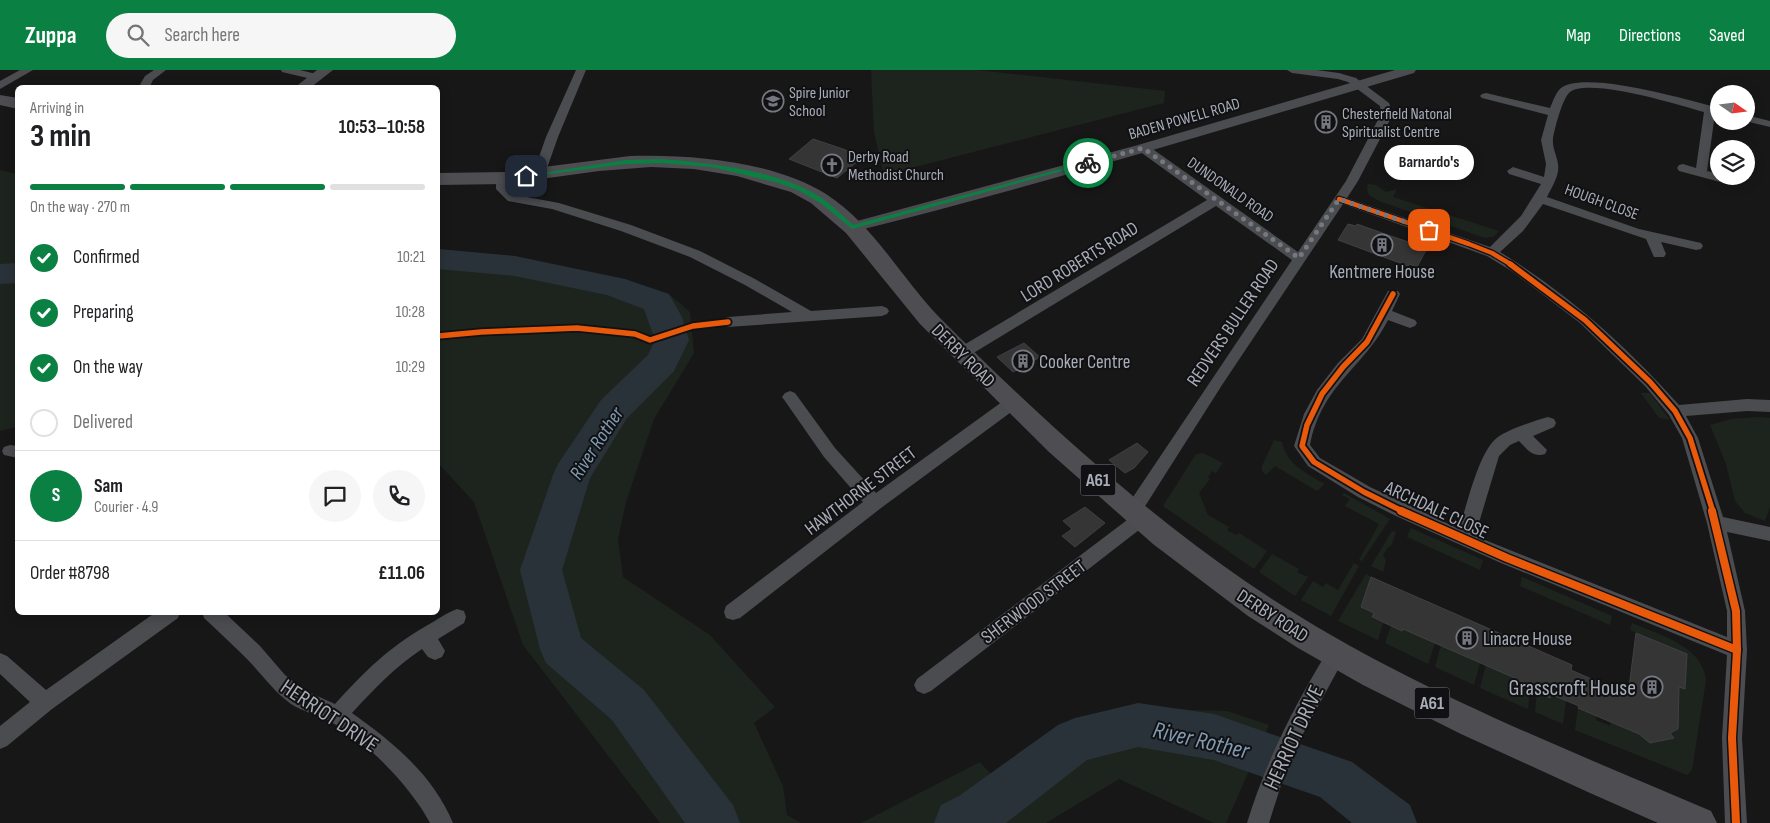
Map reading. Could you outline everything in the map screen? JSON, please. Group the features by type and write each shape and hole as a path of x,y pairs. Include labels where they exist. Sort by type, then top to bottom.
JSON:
{"highway":[{"path":"0,100 15,103"},
{"name":"A61","path":"440,179 502,178 626,162 661,161 712,165 780,181 802,189 824,202 852,227 915,304"},
{"name":"DERBY ROAD","path":"915,304 1012,403 1137,514 1243,597 1336,654 1528,750 1700,823"}],"street":[{"path":"0,86 28,70"},
{"path":"144,85 149,78 161,70"},
{"path":"286,70 321,74"},
{"path":"539,174 552,137 581,70"},
{"name":"REDVERS BULLER ROAD","path":"1137,514 1299,258 1352,181 1387,114 1385,105 1359,85 1339,76 1292,70"},
{"name":"BADEN POWELL ROAD","path":"852,227 1143,148 1405,70"},
{"path":"304,85 321,74"},
{"path":"1492,253 1522,224 1540,198 1552,172 1547,140 1555,113 1565,91 1572,86 1584,84 1610,86 1710,110"},
{"path":"1486,96 1555,113"},
{"path":"1755,120 1770,124"},
{"path":"1701,172 1710,130"},
{"name":"DUNDONALD ROAD","path":"1143,148 1299,258"},
{"path":"1683,168 1710,175"},
{"path":"1513,171 1547,182"},
{"path":"502,178 502,189 512,198 554,206 626,228 695,254 750,282 809,316"},
{"name":"HOUGH CLOSE","path":"1540,198 1652,237 1696,246"},
{"path":"1339,199 1492,253 1544,287 1585,320 1650,382 1675,411 1690,438 1716,523 1736,611 1737,650 1732,738 1736,823"},
{"name":"LORD ROBERTS ROAD","path":"962,353 1216,200"},
{"name":"HOUGH CLOSE","path":"1652,237 1659,254"},
{"name":"ARCHDALE CLOSE","path":"1393,294 1384,314 1364,347 1323,392 1308,421 1302,446 1314,462 1364,492 1402,511 1603,598 1737,650"},
{"path":"728,322 882,311"},
{"path":"1384,314 1410,323"},
{"path":"790,397 835,461 854,484 875,503"},
{"name":"HAWTHORNE STREET","path":"733,612 875,503 1012,403"},
{"path":"1675,411 1696,411 1746,405 1770,406"},
{"path":"1465,539 1492,453 1504,441 1548,423"},
{"path":"1520,433 1540,450"},
{"name":"SHERWOOD STREET","path":"924,685 1137,514"},
{"path":"1716,523 1770,534"},
{"path":"0,739 45,702 167,615"},
{"name":"HERRIOT DRIVE","path":"214,615 253,652 278,681 299,698 338,715 370,738 401,765 428,798 442,823"},
{"path":"338,715 377,672 430,644 457,617"},
{"name":"HERRIOT DRIVE","path":"1258,823 1268,788 1292,734 1317,685 1336,654"},
{"path":"0,662 45,702"}],"shaded area":[{"path":"871,70 977,70 1165,91 1164,103 884,175 874,133"},
{"path":"0,170 15,174 15,267 0,268"},
{"path":"1368,184 1376,185 1386,192 1397,189 1393,197 1499,231 1493,237 1485,238 1379,201 1370,196 1367,190"},
{"path":"440,264 507,272 605,290 649,306 670,295 690,312 694,353 654,419 626,502 618,539 623,577 710,635 775,707 754,723 783,786 787,815 801,823 660,823 523,645 474,502 440,465"},
{"path":"15,282 15,427 0,431 0,284"},
{"path":"1641,393 1650,393 1670,420 1659,418"},
{"path":"1770,418 1770,507 1765,521 1745,513 1735,501 1726,464 1710,425 1731,419"},
{"path":"1274,440 1282,442 1284,450 1298,467 1325,484 1317,491 1275,466 1266,475 1262,471 1262,466"},
{"path":"1203,453 1223,463 1216,473 1212,471 1208,477 1210,479 1199,493 1208,515 1229,527 1227,530 1236,535 1239,533 1267,551 1254,569 1163,506 1196,454"},
{"path":"1344,493 1390,519 1362,561 1359,560 1379,524 1345,506 1350,499 1342,495"},
{"path":"1411,528 1483,560 1480,570 1407,537"},
{"path":"1392,531 1396,532 1391,546 1388,547 1383,555 1386,560 1383,572 1371,566"},
{"path":"1272,554 1299,569 1297,572 1308,577 1295,596 1259,572"},
{"path":"1354,563 1359,566 1331,616 1301,600 1313,581 1323,587 1326,583 1338,590"},
{"path":"1366,574 1371,577 1361,607 1374,613 1372,618 1383,623 1378,640 1338,621"},
{"path":"1522,577 1612,616 1610,625 1520,586"},
{"path":"1632,623 1678,643 1697,658 1703,668 1706,680 1692,770 1687,775 1575,730 1578,708 1597,716 1596,720 1610,726 1611,722 1639,734 1650,743 1674,738 1670,733 1675,685 1685,689 1687,654 1630,630"},
{"path":"1391,626 1402,631 1404,627 1435,643 1428,664 1385,643"},
{"path":"1441,645 1480,663 1474,685 1435,667"},
{"path":"1486,665 1517,679 1516,683 1530,689 1528,709 1480,688"},
{"path":"1537,692 1549,698 1550,694 1566,701 1563,724 1535,712"},
{"path":"1134,708 1227,711 1269,725 1226,823 1214,823 1119,779 1046,823 861,823 980,762 995,779 1074,724"}],"building":[{"path":"813,139 863,157 837,178 789,159"},
{"name":"Kentmere House","path":"1348,224 1356,226 1357,224 1420,246 1426,250 1417,267 1409,264 1408,266 1338,240"},
{"path":"1024,343 1040,357 1013,372 997,357"},
{"path":"1137,443 1148,452 1134,468 1125,473 1109,460"},
{"path":"1085,507 1105,523 1075,547 1062,536 1072,529 1063,521"},
{"path":"1371,577 1572,665 1571,670 1628,695 1636,633 1687,654 1685,689 1679,687 1678,729 1670,733 1674,738 1650,743 1639,734 1578,708 1579,706 1550,694 1550,698 1516,683 1517,679 1372,617 1374,613 1361,607"}],"waterway":[{"name":"River Rother","path":"440,259 515,266 614,286 657,302 665,317 672,340 662,362 614,409 572,475 541,570 562,649 628,705 715,823"},
{"name":"River Rother","path":"0,274 15,273"},
{"name":"River Rother","path":"959,823 977,814 1075,741 1138,725 1214,737 1335,779 1392,823"}],"cycle path":[{"path":"1339,199 1469,244 1492,253 1518,269 1585,320 1650,382 1675,411 1690,438 1698,462 1716,523 1736,611 1737,650 1732,738 1736,823"},
{"path":"1393,294 1372,336 1361,351 1343,367 1322,394 1311,414 1302,446 1314,462 1364,492 1402,511 1507,558 1737,650"},
{"path":"440,336 577,328 635,334 650,340 693,326 728,322"}],"way so far":[{"path":"1088,163 1143,148 1299,258 1339,199 1429,230"}],"place":[{"name":"Spire Junior School","path":"773,101"},
{"name":"Chesterfield Natonal Spiritualist Centre","path":"1326,122"},
{"name":"Derby Road Methodist Church","path":"832,165"},
{"name":"Barnardo's","path":"1429,230"},
{"name":"Kentmere House","path":"1382,245"},
{"name":"Cooker Centre","path":"1023,361"},
{"name":"Linacre House","path":"1467,638"},
{"name":"Grasscroft House","path":"1652,687"}],"route":[{"path":"526,176 626,162 661,161 712,165 780,181 802,189 824,202 852,227 1088,163"}]}
